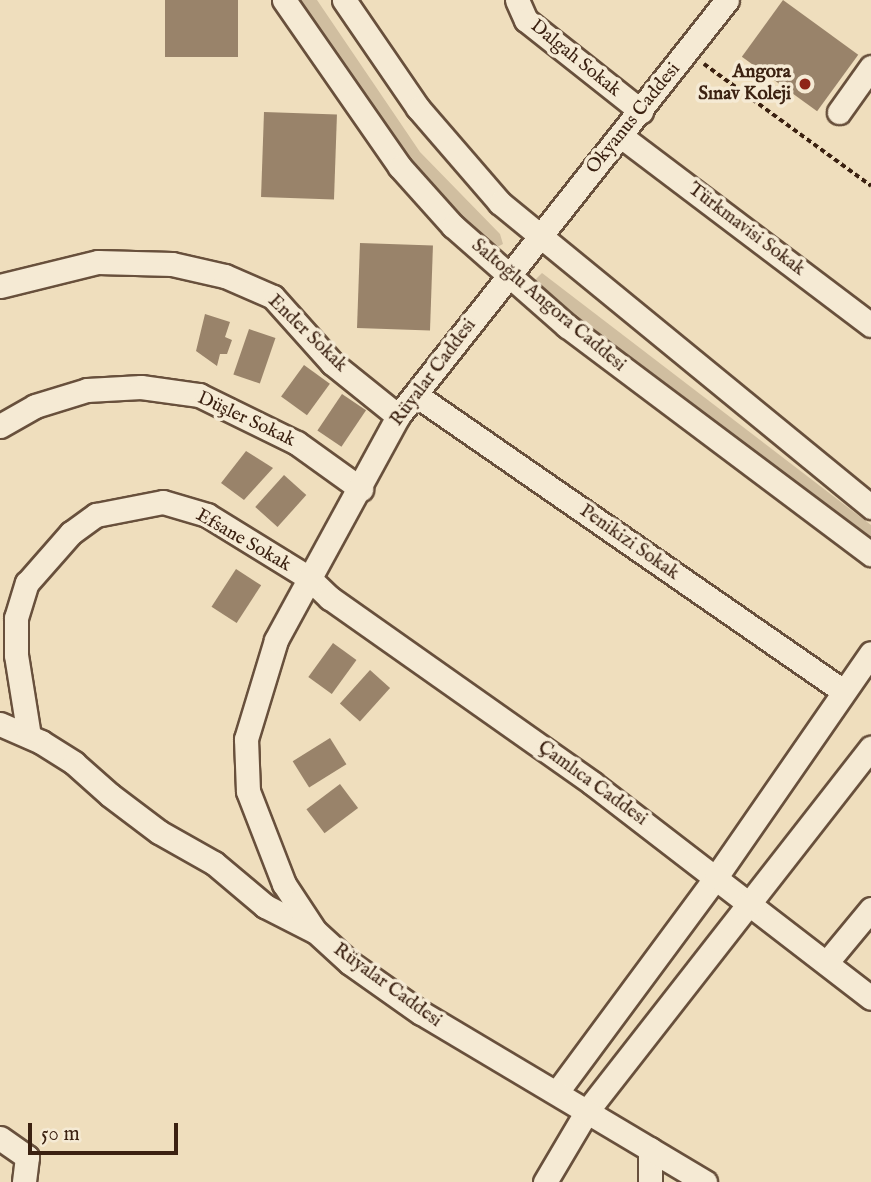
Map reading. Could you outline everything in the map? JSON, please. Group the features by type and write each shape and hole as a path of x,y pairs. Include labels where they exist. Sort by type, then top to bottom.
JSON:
{"street":[{"name":"Saltoğlu Angora Caddesi","path":"284,0 400,167 453,226 508,276 643,384 871,554"},
{"path":"344,0 449,147 500,203 871,507"},
{"name":"Dalgah Sokak","path":"517,0 526,20 641,111"},
{"name":"Okyanus Caddesi","path":"508,276 727,0"},
{"path":"839,111 871,67"},
{"name":"Türkmavisi Sokak","path":"621,136 871,325"},
{"name":"Ender Sokak","path":"0,286 99,262 172,264 225,276 273,296 332,363 398,416"},
{"name":"Rüyalar Caddesi","path":"508,276 398,416 361,489 276,640 246,739 248,791 284,884 315,931 350,963 421,1013 705,1182"},
{"name":"Düşler Sokak","path":"0,426 35,406 88,390 141,387 199,395 297,443 361,489"},
{"name":"Penikizi Sokak","path":"416,395 843,691"},
{"name":"Efsane Sokak","path":"29,736 16,655 16,618 27,583 71,533 96,515 163,502 207,515 309,578"},
{"name":"Çamlıca Caddesi","path":"309,578 330,598 592,783 871,998"},
{"path":"556,1092 716,877 871,653"},
{"path":"0,724 29,736 74,763 159,832 214,863 265,906 315,931"},
{"path":"545,1182 587,1111 871,748"},
{"path":"827,962 871,909"},
{"path":"0,1138 27,1157 24,1182"},
{"path":"650,1149 650,1182"}],"path":[{"path":"688,52 871,186"}],"shaded area":[{"path":"296,0 317,0 420,152 500,234 503,244 493,249 425,186"},
{"path":"542,273 871,525 871,544 536,288 534,281"}],"building":[{"path":"165,0 238,0 238,57 165,57"},
{"name":"Angora Sınav Koleji","path":"783,0 858,55 817,111 742,57"},
{"path":"264,112 337,115 334,199 261,197"},
{"path":"360,243 433,246 430,330 357,328"},
{"path":"205,314 230,322 225,337 232,340 227,354 220,354 217,366 196,351"},
{"path":"249,329 275,338 260,384 233,374"},
{"path":"304,365 330,384 307,415 281,397"},
{"path":"342,394 366,410 341,447 317,430"},
{"path":"246,451 273,468 244,500 221,483"},
{"path":"284,475 306,495 278,527 255,507"},
{"path":"236,569 261,585 237,623 211,607"},
{"path":"333,643 356,660 332,694 308,677"},
{"path":"370,670 390,688 360,722 340,703"},
{"path":"330,738 346,764 309,788 293,761"},
{"path":"340,784 358,808 325,833 306,809"}],"place":[{"name":"Angora Sınav Koleji","path":"805,84"}]}
